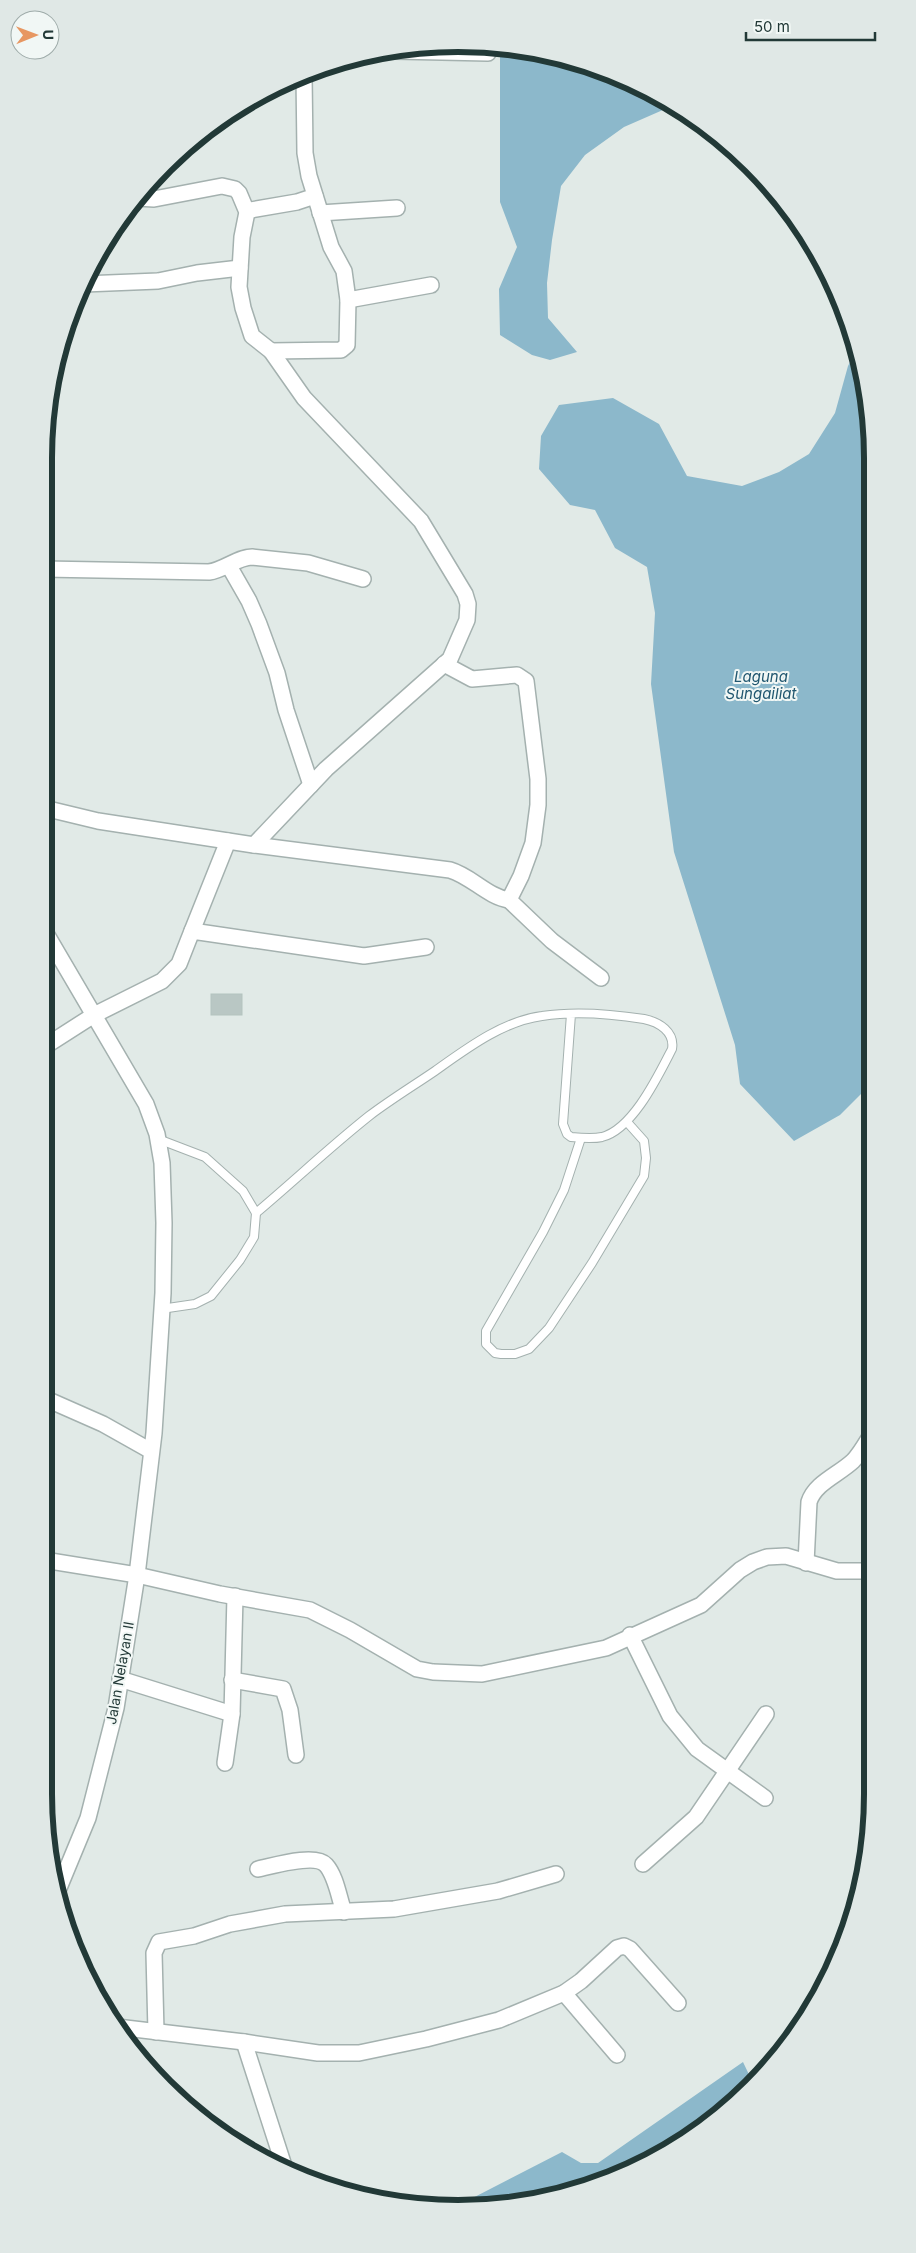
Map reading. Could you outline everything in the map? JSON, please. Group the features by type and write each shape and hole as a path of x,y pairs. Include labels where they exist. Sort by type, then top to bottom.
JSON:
{"street":[{"path":"452,52 481,53"},
{"path":"271,351 344,349 347,346 348,300 344,271 331,247 315,196 305,153 304,83"},
{"path":"147,199 154,199 222,186 235,189 247,212 242,237 240,294 252,336 271,351 304,398 421,521 465,594 468,604 467,620 447,662 372,726 311,785 254,845"},
{"path":"247,212 297,202 315,196"},
{"path":"320,213 397,208"},
{"path":"92,284 158,281 197,273 240,268"},
{"path":"348,300 431,285"},
{"path":"52,569 209,572 229,566 247,557 252,557 308,563 363,579"},
{"path":"229,566 249,601 277,673 286,710 311,785"},
{"path":"447,662 472,679 516,675 526,681 538,779 538,805 533,843 514,895 509,900"},
{"path":"52,810 98,821 254,845 459,872 500,898 509,900 552,941 601,978"},
{"path":"52,1043 94,1015 162,981 179,964 228,841"},
{"path":"192,931 364,956 426,947"},
{"name":"Jalan Nelayan II","path":"52,944 146,1104 158,1139 162,1163 164,1223 162,1309 152,1443 137,1575 116,1708 105,1756 90,1809 62,1881"},
{"path":"52,1401 152,1443"},
{"path":"806,1563 811,1495 826,1481 852,1462 864,1445"},
{"path":"52,1561 137,1575 319,1614 410,1665 433,1672 482,1674 606,1648 630,1635 701,1605 740,1570 753,1562 767,1557 786,1556 838,1571 864,1571"},
{"path":"224,1763 232,1714 235,1596"},
{"path":"630,1635 670,1716 697,1749 765,1798"},
{"path":"120,1679 232,1714"},
{"path":"232,1680 283,1689 290,1710 296,1755"},
{"path":"644,1864 696,1817 766,1714"},
{"path":"258,1869 304,1860 319,1860 326,1864 331,1872 344,1912"},
{"path":"156,2032 154,1953 159,1942 194,1936 230,1924 285,1914 394,1909 498,1891 556,1874"},
{"path":"127,2028 244,2042 318,2054 359,2053 426,2039 499,2020 564,1993 581,1981 617,1948 624,1946 630,1949 678,2003"},
{"path":"564,1993 617,2055"},
{"path":"244,2042 281,2160"}],"lane":[{"path":"256,1213 370,1116 480,1039 541,1016 571,1014 646,1020 665,1028 672,1038 673,1045 669,1055 636,1114 621,1128 602,1137 581,1138 571,1137 566,1134 563,1124 571,1014"},
{"path":"581,1138 564,1190 543,1232 486,1331 486,1344 495,1353 515,1354 528,1349 549,1328 592,1263 644,1176 646,1158 644,1142 627,1122"},
{"path":"158,1139 205,1157 243,1191 256,1213 254,1237 240,1260 211,1296 195,1304 162,1309"}],"water":[{"path":"500,55 537,60 588,74 637,94 665,109 624,127 585,155 561,186 547,283 548,318 577,352 550,360 532,355 500,335 499,289 517,247 500,202"},
{"name":"Laguna Sungailiat","path":"851,359 860,405 864,458 864,1091 840,1115 794,1141 740,1084 735,1045 674,852 651,684 655,613 647,567 615,548 595,510 570,505 539,469 541,436 559,405 613,398 659,424 687,476 742,486 779,472 809,454 835,413"},
{"path":"743,2062 750,2077 745,2082 705,2117 661,2146 637,2159 613,2170 563,2187 511,2197 469,2200 562,2152 581,2163 598,2163"}],"building":[{"path":"211,994 242,994 242,1015 211,1015"}]}
